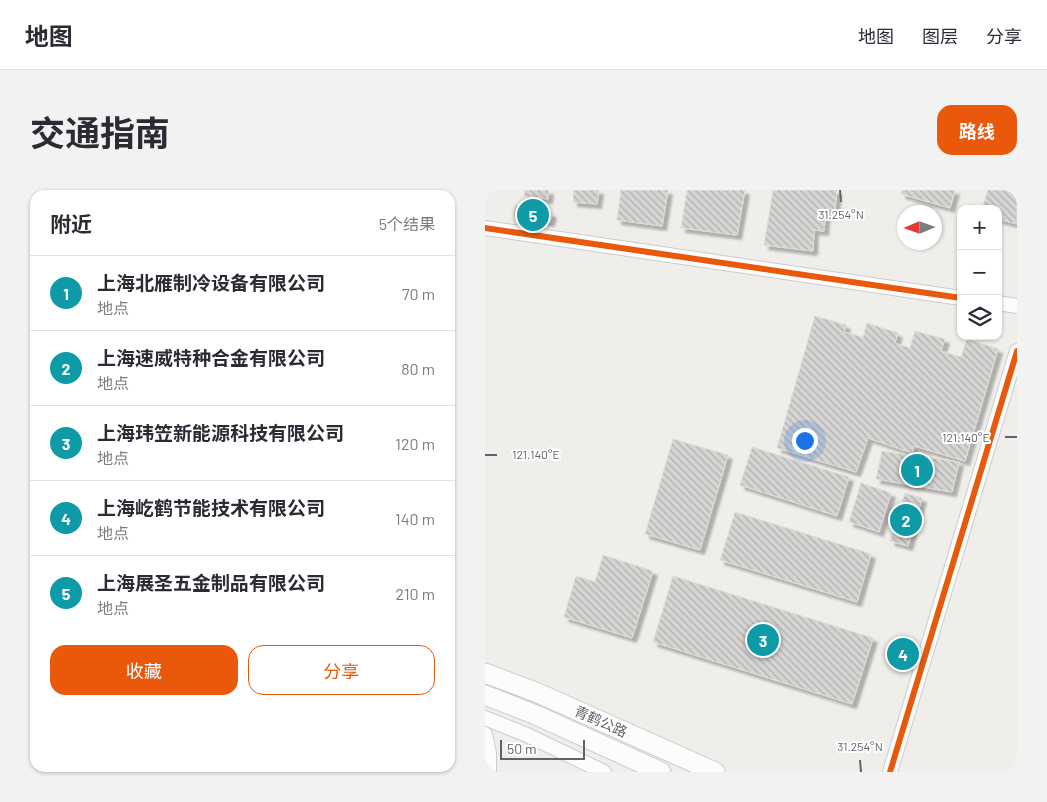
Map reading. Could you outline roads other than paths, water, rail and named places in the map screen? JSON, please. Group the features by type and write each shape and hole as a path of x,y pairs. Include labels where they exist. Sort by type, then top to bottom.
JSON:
{"main road":[{"name":"青鹤公路","path":"493,676 538,693 715,772"},
{"name":"青鹤公路","path":"492,697 661,772"}],"street":[{"path":"485,228 957,297"},
{"path":"1002,304 1017,306"},
{"path":"890,772 1017,351"},
{"path":"488,719 527,735 604,772"},
{"path":"485,734 489,753 489,772"}],"place":[{"name":"上海展圣五金制品有限公司","path":"533,215"},
{"name":"上海北雁制冷设备有限公司","path":"917,470"},
{"name":"上海速威特种合金有限公司","path":"906,520"},
{"name":"上海玮笠新能源科技有限公司","path":"763,640"},
{"name":"上海屹鹤节能技术有限公司","path":"903,654"}]}
